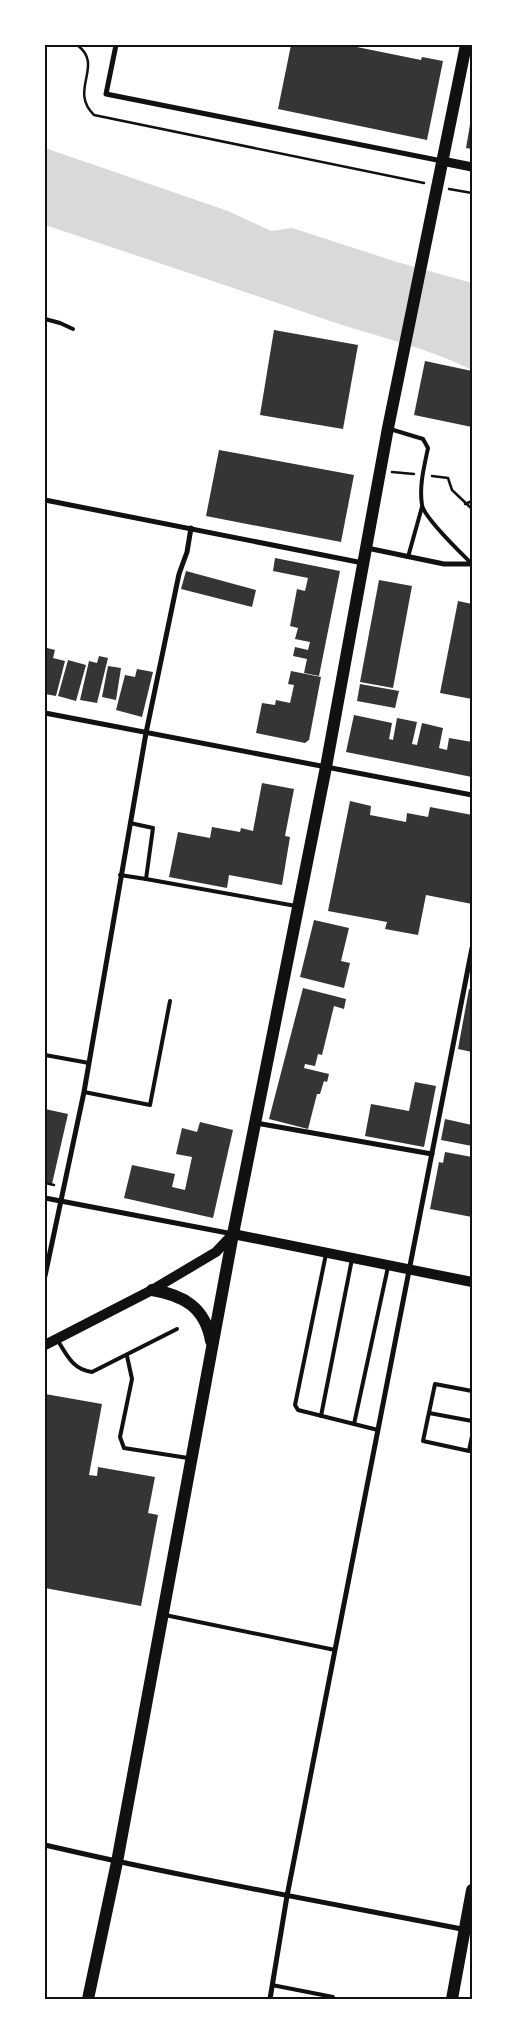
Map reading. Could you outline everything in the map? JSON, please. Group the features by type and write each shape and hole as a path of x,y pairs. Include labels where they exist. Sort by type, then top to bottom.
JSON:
{"main road":[{"path":"88,1999 117,1862 233,1234 326,767 388,428 466,45"},
{"path":"233,1234 472,1282"},
{"path":"45,1345 152,1290 216,1252 233,1234"},
{"path":"152,1290 184,1299 196,1308 208,1328 212,1348"},
{"path":"452,1999 468,1930 472,1890"}],"street":[{"path":"116,45 106,94 472,167"},
{"path":"45,500 363,563"},
{"path":"45,1276 84,1092 146,733 178,574 187,552 191,528"},
{"path":"367,548 444,564 472,564"},
{"path":"45,713 472,796"},
{"path":"270,1999 287,1896 472,948"},
{"path":"256,1123 432,1154"},
{"path":"45,1198 233,1234"},
{"path":"45,1845 117,1862 468,1930"}],"lane":[{"path":"45,319 73,329"},
{"path":"388,428 424,440 428,448 422,475 422,507 408,556"},
{"path":"422,507 439,530 472,564"},
{"path":"130,823 153,828 146,879"},
{"path":"120,875 298,906"},
{"path":"84,1092 150,1104 170,1001"},
{"path":"45,1055 89,1063"},
{"path":"327,1253 295,1405 298,1410 378,1430"},
{"path":"321,1416 352,1258"},
{"path":"354,1424 388,1265"},
{"path":"57,1339 74,1366 84,1371 92,1372 127,1356 177,1329"},
{"path":"127,1356 132,1379 120,1437 124,1448 192,1459"},
{"path":"472,1391 435,1384 423,1441 469,1451 472,1436"},
{"path":"429,1412 472,1422"},
{"path":"163,1615 335,1650"},
{"path":"272,1985 333,1997 333,1999"}],"path":[{"path":"77,45 83,49 88,57 89,64 83,96 85,104 94,116 472,193"},
{"path":"465,504 472,501"},
{"path":"45,1183 54,1185"}],"shaded area":[{"path":"45,148 228,211 271,231 292,228 397,262 472,283 472,370 421,349 333,322 45,225"}],"building":[{"path":"291,45 347,45 421,60 422,57 443,61 427,140 278,109"},
{"path":"472,119 472,149 466,148"},
{"path":"274,330 358,345 343,429 260,415"},
{"path":"425,361 472,371 472,427 414,415"},
{"path":"219,450 354,475 341,542 206,516"},
{"path":"275,558 340,571 319,676 304,673 307,659 293,656 295,647 308,650 310,642 295,639 298,628 290,626 297,589 305,591 308,578 273,571"},
{"path":"186,571 256,590 252,607 181,589"},
{"path":"379,580 412,586 393,688 360,682"},
{"path":"458,601 472,604 472,699 440,693"},
{"path":"47,648 55,650 53,658 65,661 56,696 45,694"},
{"path":"99,656 108,658 97,703 80,700 89,661 97,663"},
{"path":"68,660 86,665 76,701 58,696"},
{"path":"108,666 121,668 116,700 102,697"},
{"path":"137,669 153,672 142,717 116,710 125,675 135,677"},
{"path":"291,671 321,677 309,740 305,743 256,733 262,703 275,705 276,700 290,703 294,685 288,684"},
{"path":"360,684 399,691 395,708 357,701"},
{"path":"354,715 392,723 389,739 393,740 397,718 417,722 412,744 417,745 422,723 443,728 439,748 447,750 449,738 472,742 472,777 346,752"},
{"path":"262,783 294,789 285,836 290,837 282,885 229,875 227,888 169,877 178,832 210,838 212,827 240,832 241,828 253,831"},
{"path":"350,801 371,806 370,815 406,822 407,813 428,817 430,807 472,815 472,904 426,895 418,935 385,929 387,922 328,911"},
{"path":"314,920 349,928 341,961 350,963 344,988 300,977"},
{"path":"303,988 346,999 344,1009 334,1006 322,1055 318,1054 315,1066 305,1064 304,1068 329,1074 327,1082 324,1081 320,1094 317,1094 308,1129 269,1119"},
{"path":"469,989 472,990 472,1052 458,1049"},
{"path":"415,1082 436,1086 424,1147 365,1136 371,1104 409,1111"},
{"path":"45,1109 68,1114 52,1184 45,1182"},
{"path":"445,1119 472,1125 472,1146 441,1140"},
{"path":"200,1122 233,1130 213,1218 124,1198 132,1165 175,1174 172,1187 185,1190 192,1157 176,1154 182,1128 197,1132"},
{"path":"445,1152 472,1157 472,1217 430,1209 439,1162 443,1163"},
{"path":"45,1394 102,1404 89,1475 97,1476 98,1467 155,1477 148,1513 158,1515 141,1606 45,1588"}]}
